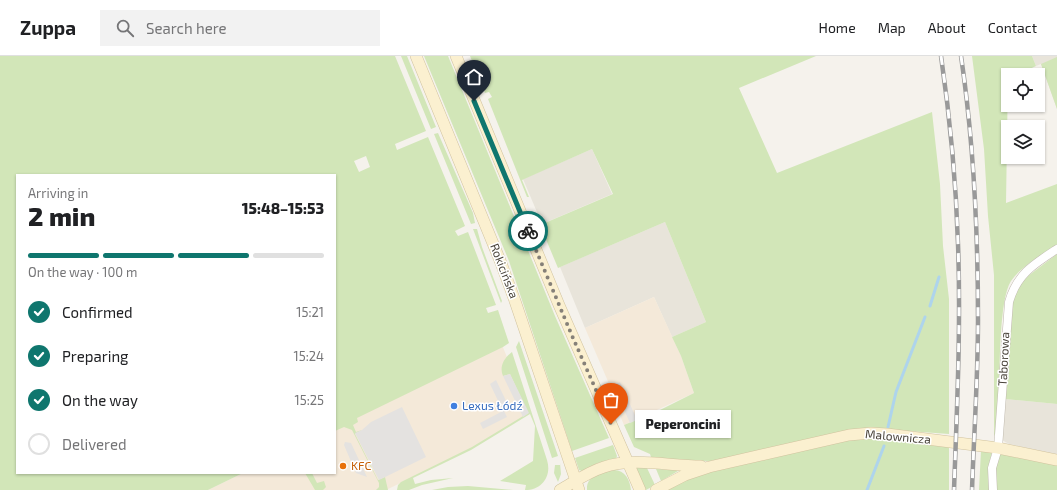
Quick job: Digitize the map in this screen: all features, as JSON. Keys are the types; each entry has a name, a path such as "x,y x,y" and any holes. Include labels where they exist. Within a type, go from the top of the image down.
{"main road":[{"name":"Rokicińska","path":"416,56 503,270 542,379 577,486"},
{"path":"456,56 565,318 640,490"},
{"name":"Malownicza","path":"656,490 694,471 717,464 863,433 887,434 998,448 1057,460"},
{"name":"Malownicza","path":"560,490 577,486 602,467 628,463 692,466 717,464"}],"street":[{"name":"Taborowa","path":"993,490 992,468 998,448 1007,312 1010,298 1014,287 1021,276 1057,249"}],"shaded area":[{"path":"1032,56 1057,56 1057,109 1045,75 1045,68 1042,68 1041,64 1036,66"},
{"path":"592,149 612,194 542,224 523,179"},
{"path":"665,222 706,322 672,337 654,297 585,328 560,267"},
{"path":"654,297 681,356 694,393 624,425 608,387 610,386 585,328"},
{"path":"502,345 530,413 471,449 388,490 208,490 241,474 336,474 336,428 352,418"},
{"path":"510,374 529,413 523,417 503,376"},
{"path":"496,380 510,409 504,411 507,417 483,429 480,423 503,411 490,384"},
{"path":"620,382 637,420 630,423 613,385"},
{"path":"1005,399 1057,404 1057,455 1009,444 1002,440"},
{"path":"402,407 426,457 379,480 355,433 362,430 371,422"},
{"path":"345,442 351,443 367,477 356,473 344,445"}],"green space":[{"path":"0,56 395,56 426,131 395,144 397,150 428,137 465,226 455,231 458,236 468,232 496,305 486,308 488,313 498,310 509,343 357,418 358,422 353,425 356,432 362,430 355,434 378,480 385,477 388,490 376,490 379,487 379,483 352,430 344,427 336,431 336,174 16,174 16,474 241,474 208,490 0,490","holes":["366,156 370,167 359,172 354,161"]},
{"path":"401,56 407,56 436,127 431,129"},
{"path":"424,56 448,56 555,316 609,438 572,451 509,261"},
{"path":"470,56 816,56 739,88 777,173 932,112 940,184 943,246 949,299 949,434 867,428 710,461 652,460 650,454 634,447 624,425 658,411 694,393 681,356 672,337 706,322 665,222 558,268 540,225 613,194 592,149 522,180 529,197 527,197 488,99 492,97 489,92 485,93"},
{"path":"972,56 1032,56 1036,66 1032,68 1001,68 1001,112 1007,112 1007,120 1001,120 1001,164 1007,164 1006,203 1057,184 1057,245 1021,270 1011,281 1007,290 1002,318 999,404 994,436 994,275 988,216 984,149"},
{"path":"1057,57 1057,109 1045,75 1045,68 1042,68 1041,64"},
{"path":"438,133 473,213 475,223 471,224 434,134"},
{"path":"473,229 477,229 502,301 501,303"},
{"path":"1057,254 1057,404 1005,399 1011,307 1019,285 1028,276"},
{"path":"519,341 558,456 552,458 516,347"},
{"path":"512,352 547,460 547,477 541,485 536,488 525,490 526,485 500,481 533,461 535,426 530,414 471,450 413,478 415,484 431,480 453,478 422,485 409,490 397,490 398,485 401,482 472,447 528,413 510,374 503,376 502,373 503,363"},
{"path":"873,437 949,446 949,490 667,490 699,474 847,440"},
{"path":"613,445 617,456 616,459 598,463 582,471 579,470 575,458"},
{"path":"981,450 992,452 989,464 990,490 979,490"},
{"path":"999,453 1057,464 1057,490 996,490 995,466"},
{"path":"560,463 561,474 558,482 554,473 555,465 560,465"},
{"path":"636,468 647,468 655,485 644,490"},
{"path":"656,469 676,470 678,471 661,481"},
{"path":"618,470 626,476 631,490 587,490 587,485 592,478"},
{"path":"306,474 312,474 317,483 324,481 326,487 323,490 315,490"},
{"path":"468,486 513,490 432,490 448,487"}],"waterway":[{"path":"930,306 939,277"},
{"path":"888,427 896,392 925,317"},
{"path":"867,490 884,446"}],"railway":[{"path":"941,56 956,197 959,275 959,336 954,490"},
{"path":"961,56 972,155 978,287 977,383 972,490"}],"way so far":[{"path":"528,231 611,424"}],"place":[{"name":"Lexus Łódź","path":"454,406"},
{"name":"Peperoncini","path":"611,424"},
{"name":"KFC","path":"343,466"}],"route":[{"path":"474,101 528,231"}]}
